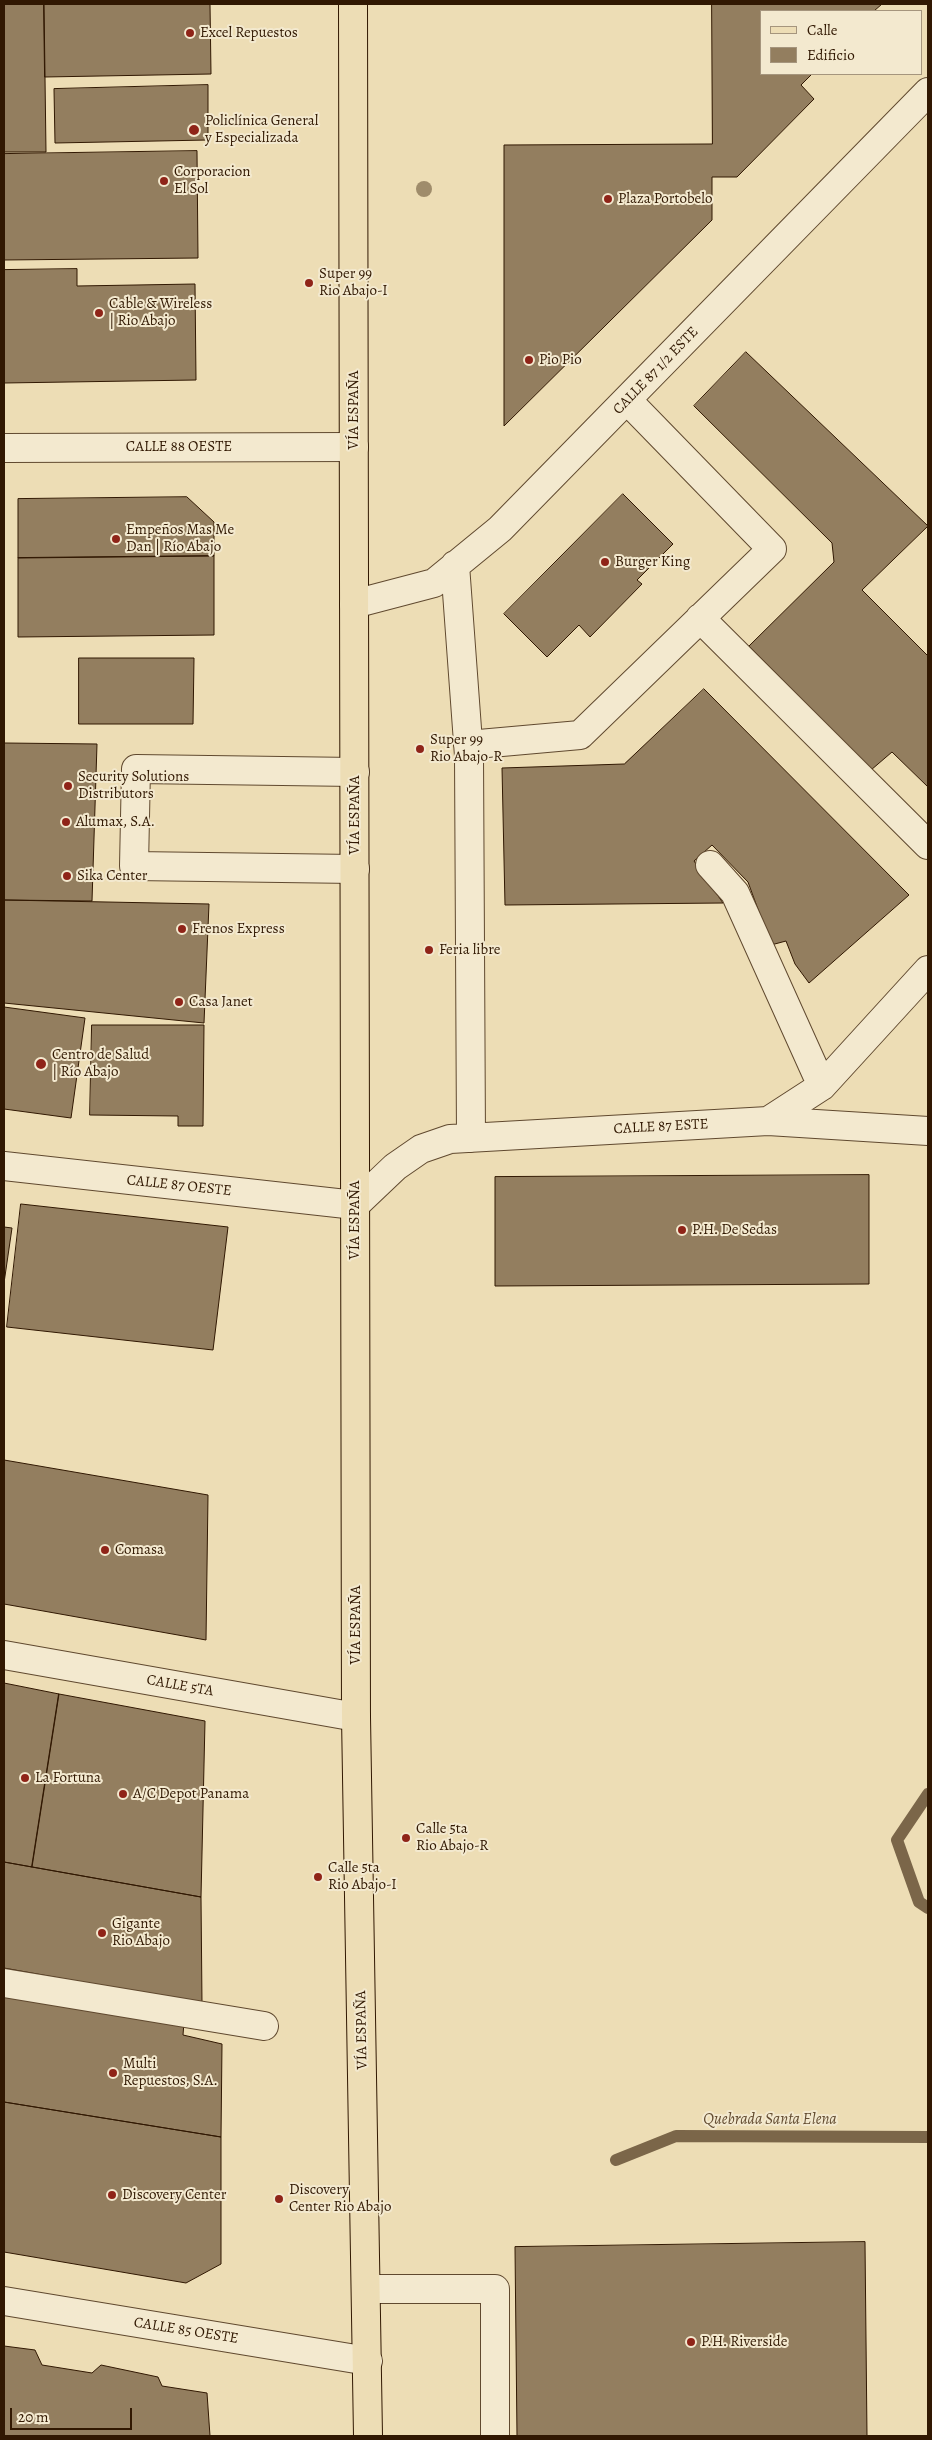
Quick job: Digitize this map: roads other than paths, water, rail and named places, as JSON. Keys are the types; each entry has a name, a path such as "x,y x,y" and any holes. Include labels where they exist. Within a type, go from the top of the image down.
{"main road":[{"name":"VÍA ESPAÑA","path":"353,4 356,1717 368,2436"}],"street":[{"name":"CALLE 87 1/2 ESTE","path":"354,604 434,583 500,529 928,92"},
{"path":"468,745 580,735 772,549 627,400"},
{"name":"CALLE 88 OESTE","path":"4,448 354,447"},
{"path":"455,565 468,745 471,1138"},
{"path":"700,618 928,845"},
{"path":"355,772 136,769 134,866 355,868"},
{"path":"710,865 735,893 822,1086"},
{"name":"CALLE 87 ESTE","path":"355,1205 394,1167 421,1149 450,1139 768,1121 822,1086 928,970"},
{"path":"768,1121 928,1131"},
{"name":"CALLE 87 OESTE","path":"4,1166 355,1205"},
{"name":"CALLE 5TA","path":"4,1656 356,1717"},
{"path":"4,1983 264,2026"},
{"path":"366,2289 495,2289 495,2436"},
{"name":"CALLE 85 OESTE","path":"4,2301 368,2361"}],"waterway":[{"name":"Quebrada Santa Elena","path":"928,1794 897,1840 919,1902 928,1908"},
{"name":"Quebrada Santa Elena","path":"616,2160 676,2136 928,2137"}],"place":[{"name":"Excel Repuestos","path":"190,33"},
{"name":"Policlínica General y Especializada","path":"194,130"},
{"name":"Corporacion El Sol","path":"164,181"},
{"name":"Plaza Portobelo","path":"608,199"},
{"name":"Super 99 Rio Abajo-I","path":"309,283"},
{"name":"Cable & Wireless | Rio Abajo","path":"99,313"},
{"name":"Pio Pio","path":"529,360"},
{"name":"Empeños Mas Me Dan | Río Abajo","path":"116,539"},
{"name":"Burger King","path":"605,562"},
{"name":"Super 99 Rio Abajo-R","path":"420,749"},
{"name":"Security Solutions Distributors","path":"68,786"},
{"name":"Alumax, S.A.","path":"66,822"},
{"name":"Sika Center","path":"67,876"},
{"name":"Frenos Express","path":"182,929"},
{"name":"Feria libre","path":"429,950"},
{"name":"Casa Janet","path":"179,1002"},
{"name":"Centro de Salud | Río Abajo","path":"41,1064"},
{"name":"P.H. De Sedas","path":"682,1230"},
{"name":"Comasa","path":"105,1550"},
{"name":"La Fortuna","path":"25,1778"},
{"name":"A/C Depot Panama","path":"123,1794"},
{"name":"Calle 5ta Rio Abajo-R","path":"406,1838"},
{"name":"Calle 5ta Rio Abajo-I","path":"318,1877"},
{"name":"Gigante Rio Abajo","path":"102,1933"},
{"name":"Multi Repuestos, S.A.","path":"113,2073"},
{"name":"Discovery Center","path":"112,2195"},
{"name":"Discovery Center Rio Abajo","path":"279,2199"},
{"name":"P.H. Riverside","path":"691,2342"}]}
